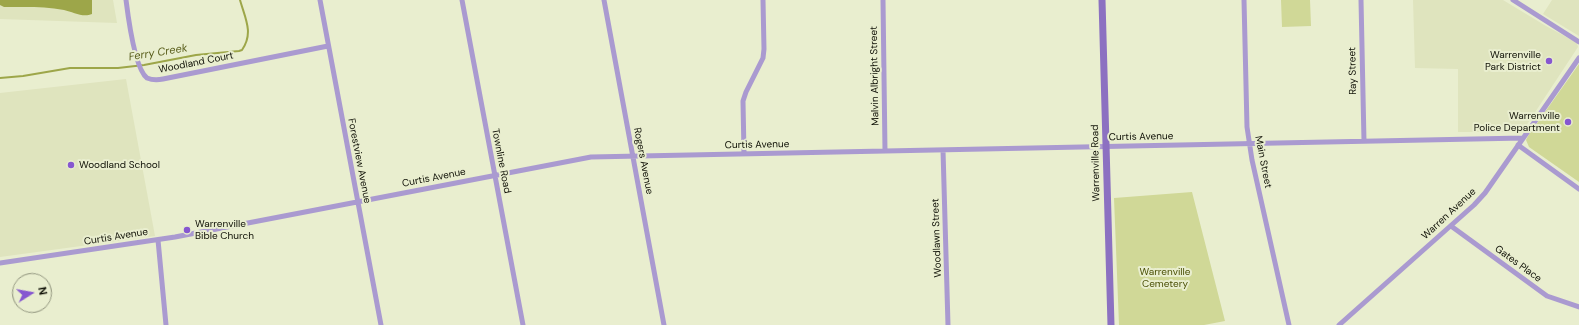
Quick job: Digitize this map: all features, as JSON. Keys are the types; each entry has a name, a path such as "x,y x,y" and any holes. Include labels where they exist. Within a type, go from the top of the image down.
{"main road":[{"name":"Warrenville Road","path":"1102,0 1111,325"}],"street":[{"name":"Woodland Court","path":"126,0 130,28 138,63 141,70 150,79 163,79 328,46"},
{"name":"Forestview Avenue","path":"320,0 381,325"},
{"name":"Townline Road","path":"462,0 523,325"},
{"name":"Rogers Avenue","path":"604,0 664,325"},
{"path":"744,154 743,101 763,58 764,0"},
{"name":"Malvin Albright Street","path":"883,0 885,151"},
{"name":"Main Street","path":"1244,0 1246,127 1289,325"},
{"name":"Ray Street","path":"1361,0 1364,141"},
{"path":"1513,0 1579,42"},
{"name":"Warren Avenue","path":"1339,325 1451,226 1485,193 1579,58"},
{"name":"Curtis Avenue","path":"0,263 158,240 591,158 1523,138"},
{"path":"1518,145 1579,189"},
{"name":"Woodlawn Street","path":"943,150 948,325"},
{"name":"Gates Place","path":"1451,226 1547,296 1579,307"},
{"path":"158,240 166,325"}],"shaded area":[{"path":"0,0 113,0 117,23 0,19"},
{"path":"0,0 92,0 92,14 82,15 49,8 4,7 0,5"},
{"path":"1413,0 1503,0 1577,43 1578,47 1526,126 1522,129 1514,132 1458,132 1458,69 1415,68"},
{"path":"1552,0 1579,0 1579,36 1543,14"},
{"name":"Woodland School","path":"126,79 155,236 0,257 0,93"}],"green space":[{"path":"1281,0 1310,0 1311,26 1282,27"},
{"path":"1579,64 1579,182 1529,147 1526,140"},
{"name":"Warrenville Cemetery","path":"1192,192 1225,321 1204,325 1119,325 1114,198"}],"waterway":[{"name":"Ferry Creek","path":"0,78 23,76 70,68 118,68 144,65 196,55 239,51 242,50 246,44 248,31 240,0"}],"place":[{"name":"Warrenville Park District","path":"1549,61"},
{"name":"Warrenville Police Department","path":"1568,122"},
{"name":"Woodland School","path":"71,165"},
{"name":"Warrenville Bible Church","path":"187,230"}]}
